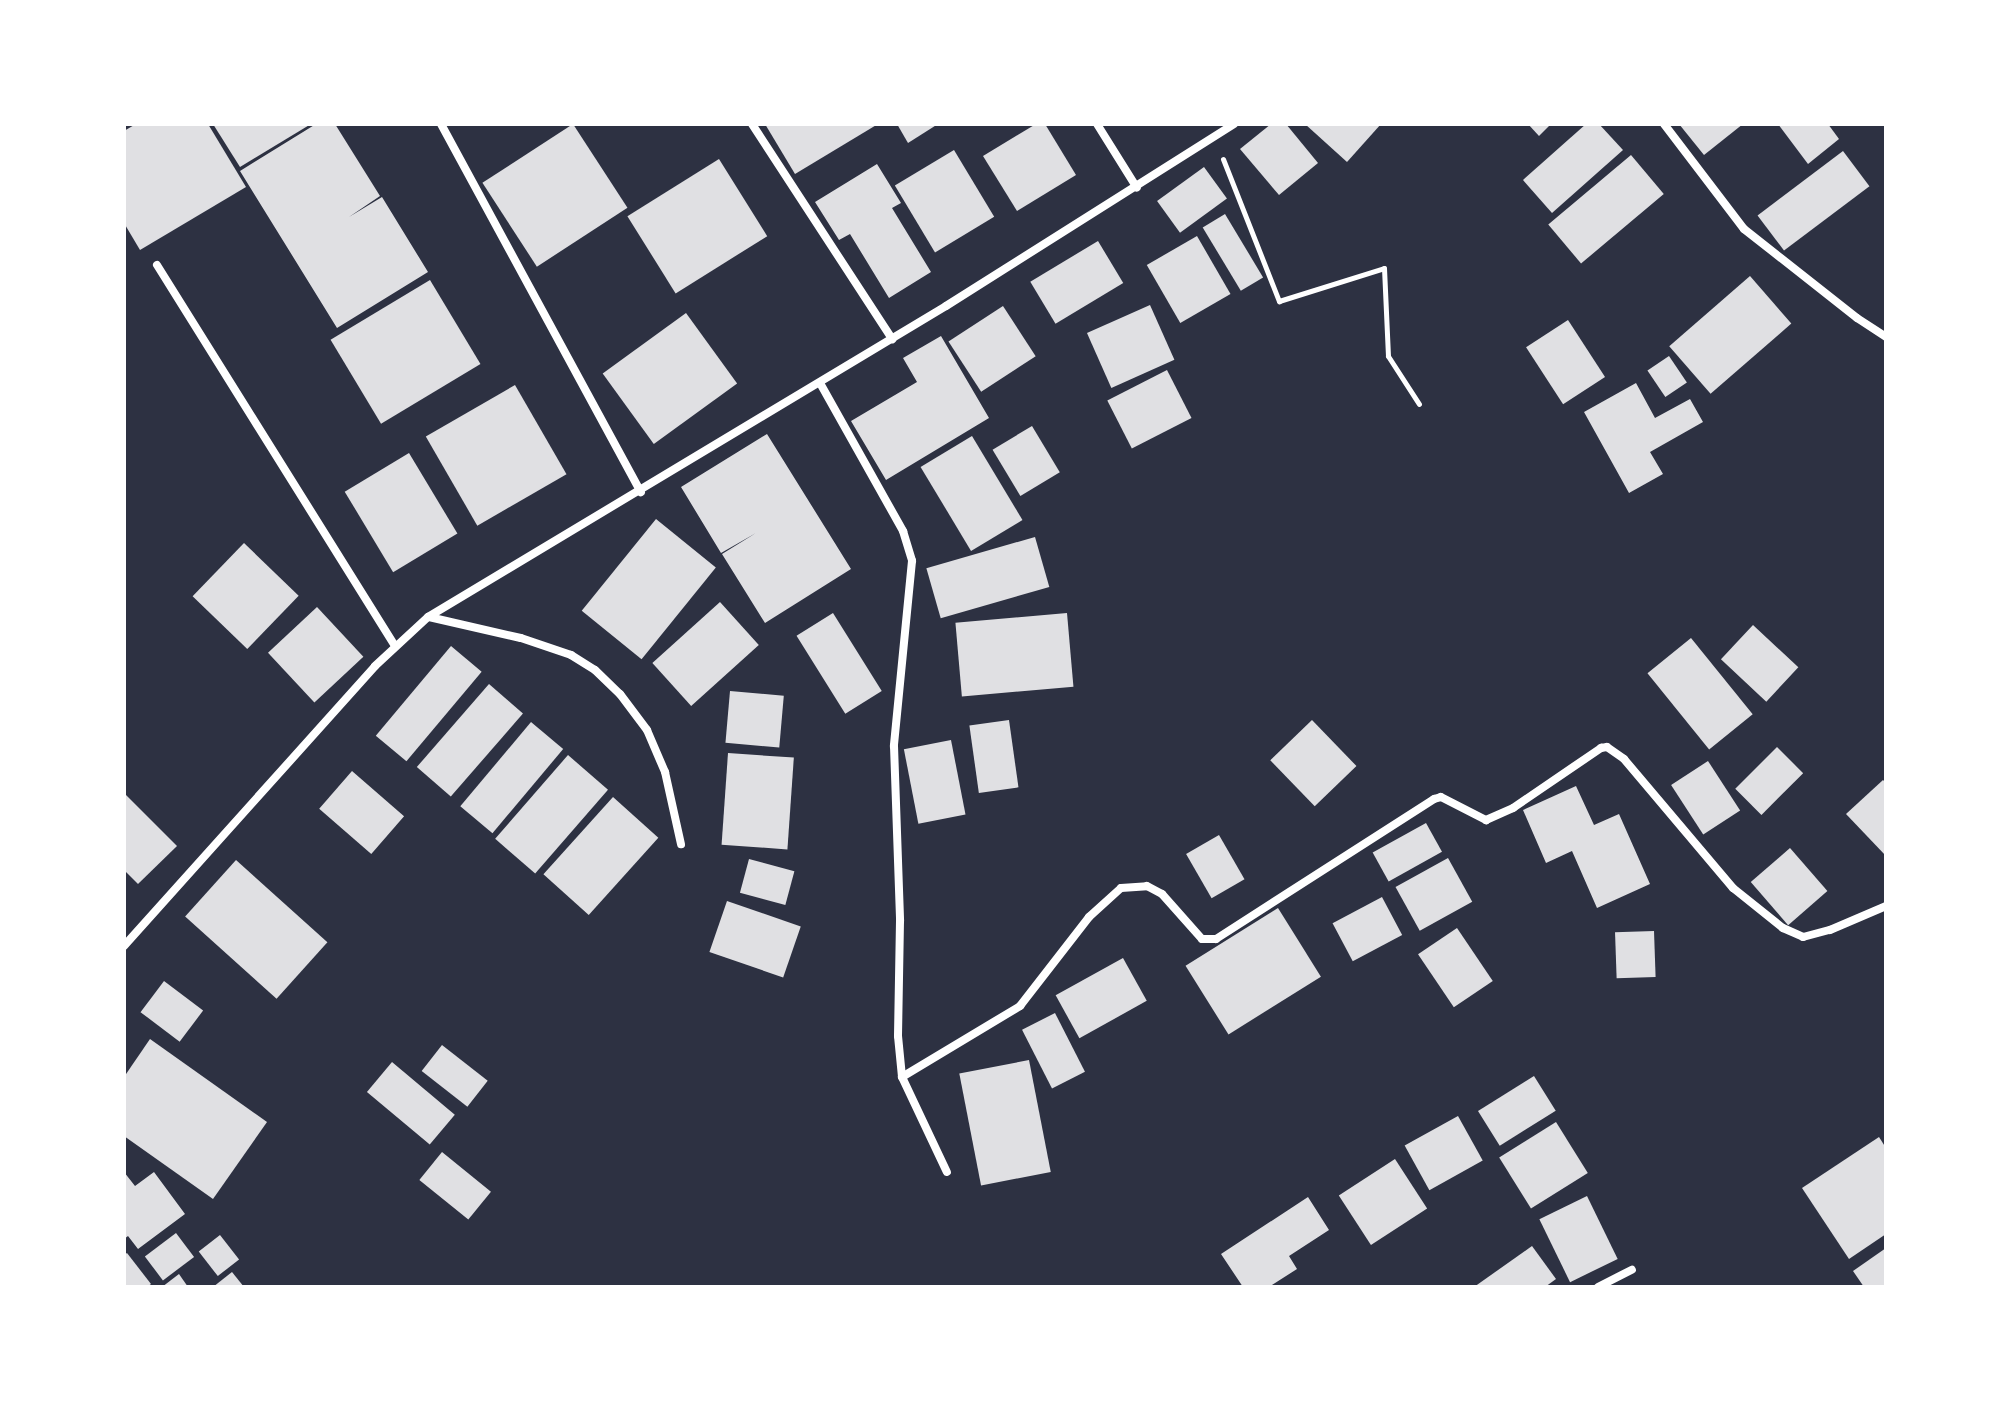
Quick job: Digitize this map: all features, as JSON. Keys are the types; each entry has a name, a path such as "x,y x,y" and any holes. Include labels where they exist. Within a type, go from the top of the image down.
{"street":[{"path":"441,124 641,492"},
{"path":"752,124 892,339"},
{"path":"1097,124 1137,188"},
{"path":"124,946 395,646 428,617 892,339 1215,140 1234,124"},
{"path":"1664,124 1744,229 1857,318 1886,337"},
{"path":"157,265 395,646"},
{"path":"820,383 903,531 912,561 894,746 900,921 898,1036 902,1077 947,1172"},
{"path":"428,617 521,638 571,655 595,670 620,694 647,730 665,772 681,844"},
{"path":"902,1077 1020,1006 1089,917 1121,888 1147,886 1162,894 1202,939 1216,939 1434,799 1441,797 1486,820 1513,808 1601,748 1607,747 1624,759 1733,888 1783,928 1803,937 1830,930 1886,906"},
{"path":"1598,1287 1632,1270"}],"path":[{"path":"1215,140 1279,301 1384,268 1388,356 1419,404"}],"building":[{"path":"136,124 208,124 246,187 140,250 124,223 124,131"},
{"path":"213,124 311,124 240,167"},
{"path":"316,124 335,124 380,196 349,217 382,197 428,272 337,328 240,171"},
{"path":"573,124 627,208 537,267 482,183"},
{"path":"765,124 878,124 795,174"},
{"path":"897,124 938,124 908,143"},
{"path":"1036,124 1045,124 1076,175 1017,211 983,156"},
{"path":"1271,124 1286,124 1318,163 1279,195 1240,149"},
{"path":"1305,124 1381,124 1347,162"},
{"path":"1528,124 1551,124 1539,136"},
{"path":"1586,124 1599,124 1623,150 1552,213 1523,180"},
{"path":"1679,124 1743,124 1704,155"},
{"path":"1778,124 1828,124 1839,139 1808,164"},
{"path":"954,150 994,217 935,252 895,186"},
{"path":"1843,151 1869,186 1784,251 1758,215"},
{"path":"1631,155 1664,194 1581,263 1548,224"},
{"path":"719,159 767,236 676,293 627,216"},
{"path":"877,164 901,203 892,208 931,272 889,298 850,234 839,240 815,202"},
{"path":"1204,167 1227,199 1180,233 1157,201"},
{"path":"1225,214 1263,277 1241,291 1203,227"},
{"path":"1197,236 1230,294 1180,323 1147,265"},
{"path":"1098,241 1123,283 1056,324 1030,282"},
{"path":"1750,276 1791,324 1711,394 1669,346"},
{"path":"430,280 480,364 381,424 331,340"},
{"path":"1150,305 1174,360 1111,388 1087,333"},
{"path":"1003,306 1036,356 981,392 948,341"},
{"path":"686,313 737,383 654,444 603,374"},
{"path":"1568,320 1605,377 1563,404 1526,347"},
{"path":"941,336 989,418 886,480 851,421 917,382 903,358"},
{"path":"1669,356 1687,383 1665,397 1647,371"},
{"path":"1167,370 1192,418 1132,449 1107,400"},
{"path":"1636,383 1655,418 1690,399 1703,422 1650,452 1663,474 1629,493 1584,412"},
{"path":"515,385 566,474 477,526 426,436"},
{"path":"1032,426 1060,472 1020,496 993,450"},
{"path":"767,434 851,569 765,623 722,554 756,533 721,553 681,487"},
{"path":"972,436 1022,520 971,551 921,467"},
{"path":"409,453 457,534 393,572 345,492"},
{"path":"656,519 716,567 642,659 582,611"},
{"path":"1035,537 1049,587 941,618 926,568"},
{"path":"244,543 299,596 247,649 193,596"},
{"path":"720,602 759,645 691,706 652,663"},
{"path":"317,607 363,657 314,702 268,653"},
{"path":"833,613 882,691 845,714 797,636"},
{"path":"1067,613 1073,687 962,696 955,623"},
{"path":"1753,625 1798,667 1766,702 1721,659"},
{"path":"1691,638 1753,714 1709,749 1647,673"},
{"path":"451,646 482,672 406,761 376,736"},
{"path":"489,684 523,714 451,797 417,767"},
{"path":"730,691 784,696 779,748 725,743"},
{"path":"1009,720 1018,787 979,793 969,726"},
{"path":"1312,720 1356,766 1315,806 1270,760"},
{"path":"531,722 563,749 492,833 460,806"},
{"path":"951,740 966,815 918,824 904,749"},
{"path":"1777,747 1803,773 1761,815 1735,789"},
{"path":"728,753 794,758 787,849 722,845"},
{"path":"568,755 608,790 535,874 495,839"},
{"path":"1708,761 1740,810 1703,834 1671,785"},
{"path":"352,771 404,816 371,854 319,809"},
{"path":"1883,780 1886,783 1886,856 1846,814"},
{"path":"1576,786 1594,825 1619,814 1650,884 1597,908 1572,851 1546,863 1523,810"},
{"path":"124,793 177,846 138,884 124,870"},
{"path":"613,797 658,838 589,915 543,874"},
{"path":"1426,823 1442,852 1389,881 1373,853"},
{"path":"1219,835 1244,879 1212,898 1186,854"},
{"path":"1790,848 1827,891 1788,925 1751,882"},
{"path":"1448,858 1472,902 1420,931 1396,887"},
{"path":"749,859 794,871 785,905 740,893"},
{"path":"236,860 327,942 277,999 185,916"},
{"path":"1382,897 1402,935 1353,961 1333,923"},
{"path":"727,901 801,926 783,977 709,952"},
{"path":"1278,908 1321,977 1228,1034 1186,966"},
{"path":"1457,928 1493,981 1454,1007 1418,954"},
{"path":"1654,931 1656,977 1617,978 1615,932"},
{"path":"1123,958 1147,1001 1079,1038 1056,995"},
{"path":"164,981 203,1010 180,1042 141,1012"},
{"path":"1055,1013 1085,1072 1052,1089 1022,1030"},
{"path":"150,1039 267,1122 213,1199 124,1136 124,1077"},
{"path":"442,1045 488,1081 467,1107 422,1071"},
{"path":"1029,1060 1051,1172 981,1185 959,1074"},
{"path":"392,1062 455,1115 430,1145 367,1092"},
{"path":"1534,1076 1556,1111 1500,1146 1478,1111"},
{"path":"1458,1116 1483,1161 1429,1190 1405,1146"},
{"path":"1556,1122 1588,1173 1531,1208 1499,1158"},
{"path":"1879,1137 1886,1148 1886,1234 1849,1259 1802,1188"},
{"path":"442,1152 491,1192 468,1220 419,1180"},
{"path":"1395,1159 1427,1208 1371,1245 1339,1195"},
{"path":"124,1172 135,1186 154,1172 185,1214 138,1249 128,1236 124,1239"},
{"path":"1587,1196 1618,1259 1570,1282 1539,1219"},
{"path":"1308,1197 1329,1230 1289,1256 1297,1269 1269,1287 1243,1287 1221,1254"},
{"path":"176,1233 194,1257 163,1280 145,1256"},
{"path":"220,1235 239,1259 218,1276 199,1252"},
{"path":"1532,1246 1556,1279 1545,1287 1474,1287"},
{"path":"1886,1248 1886,1287 1864,1287 1853,1271"},
{"path":"127,1253 151,1284 147,1287 124,1287 124,1255"},
{"path":"232,1272 244,1287 213,1287"},
{"path":"179,1274 188,1287 162,1287"}]}
